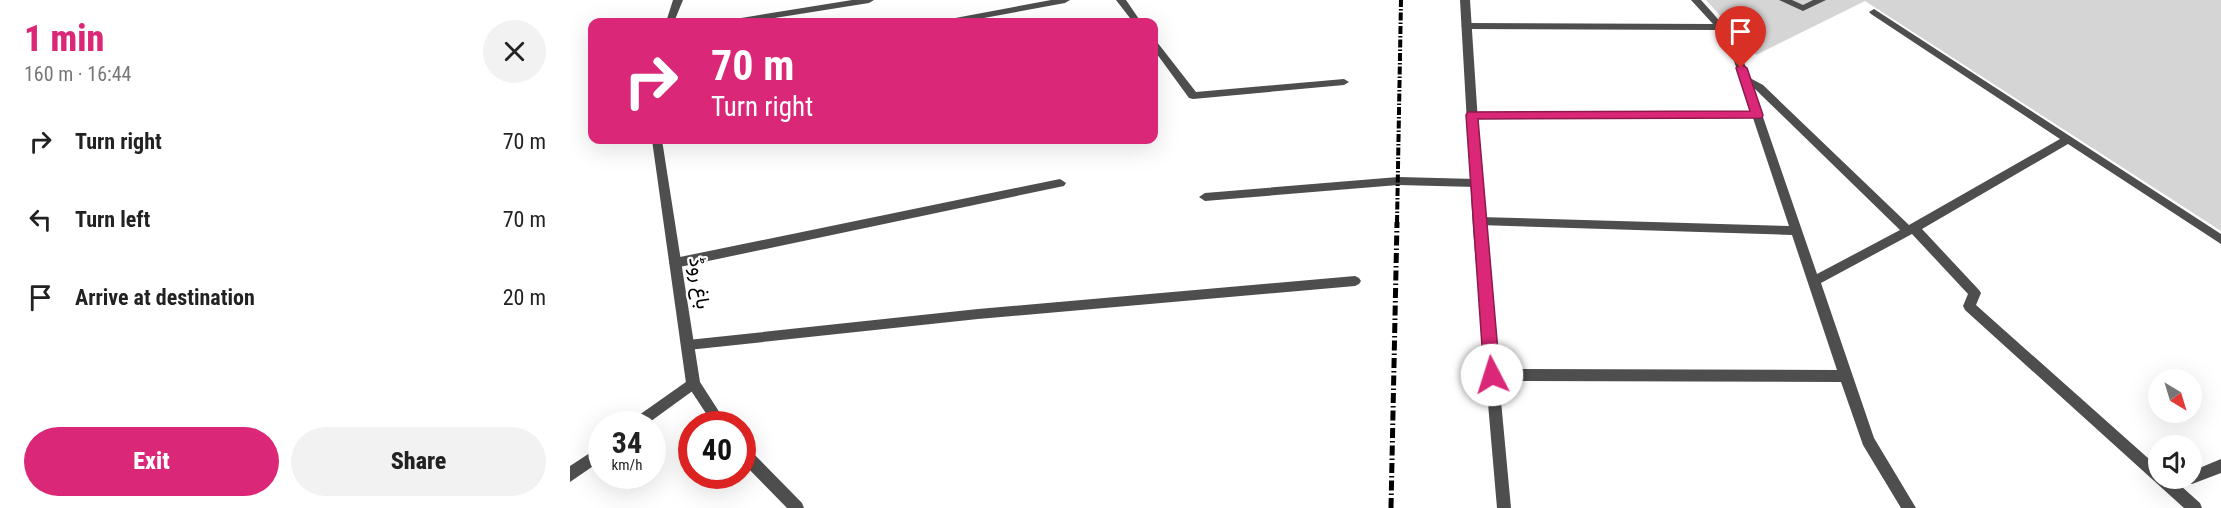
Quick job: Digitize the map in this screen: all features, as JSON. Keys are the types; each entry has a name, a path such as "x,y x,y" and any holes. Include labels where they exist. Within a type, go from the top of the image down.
{"street":[{"path":"671,18 678,0"},
{"path":"759,18 869,0"},
{"path":"971,18 1065,0"},
{"path":"1120,0 1134,18"},
{"path":"1465,0 1476,183 1504,508"},
{"path":"1696,0 1721,27 1737,55 1868,441 1909,508"},
{"path":"1784,0 1799,8 1821,0"},
{"path":"1874,12 2221,240"},
{"path":"1466,26 1721,27"},
{"path":"1158,49 1192,96 1344,82"},
{"path":"1745,80 1759,87 1975,293 1970,306 2148,466"},
{"path":"1472,115 1757,115"},
{"path":"1814,281 1911,230 2069,139"},
{"name":"باغ روڈ","path":"658,144 693,383 711,411"},
{"path":"1205,197 1398,182 1476,183"},
{"path":"675,263 1060,183"},
{"path":"1479,220 1798,231"},
{"path":"688,345 978,314 1355,281"},
{"path":"1492,375 1846,376"},
{"path":"655,411 693,383"},
{"path":"570,475 588,462"},
{"path":"756,466 797,508"},
{"path":"2202,473 2221,466"},
{"path":"2173,489 2195,508"}],"shaded area":[{"path":"1706,0 2221,0 2221,231 1865,1 1756,55"}],"railway":[{"path":"1397,223 1401,0"},
{"path":"1391,508 1397,222"}],"route":[{"path":"1492,375 1472,115 1757,115 1741,68"}]}
